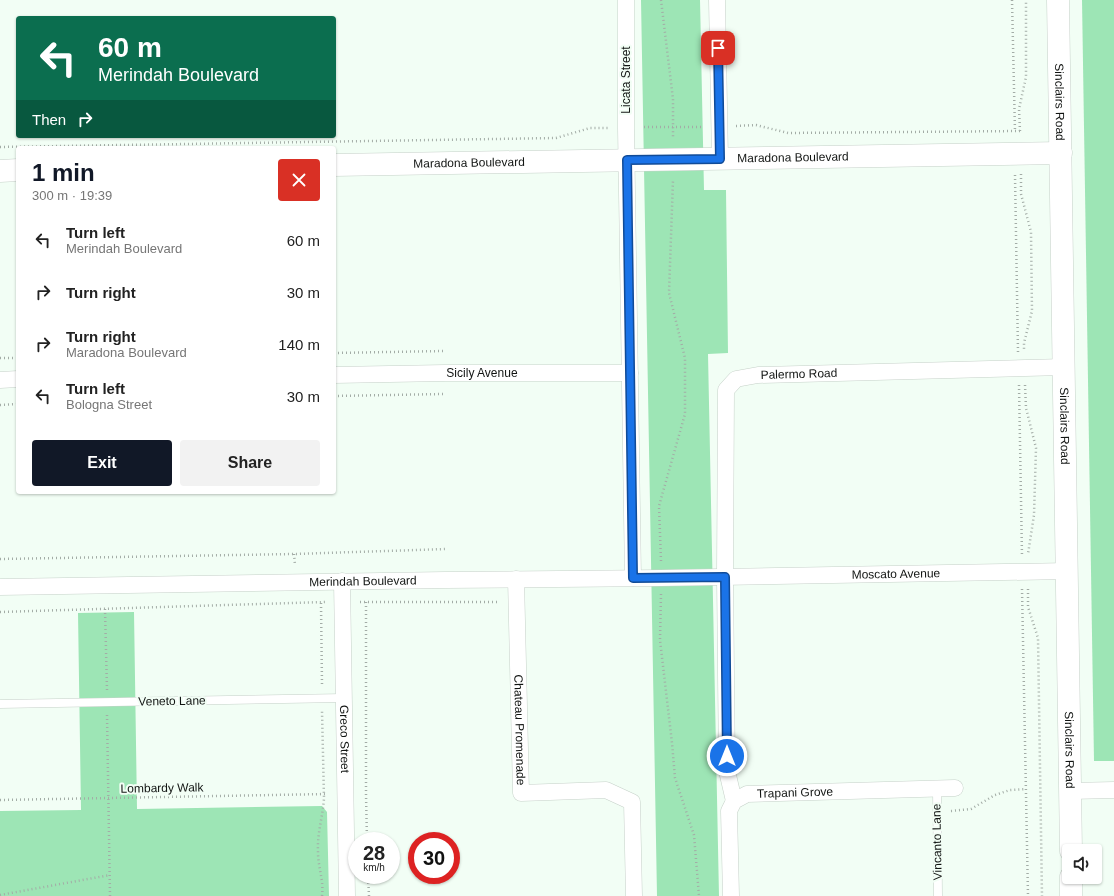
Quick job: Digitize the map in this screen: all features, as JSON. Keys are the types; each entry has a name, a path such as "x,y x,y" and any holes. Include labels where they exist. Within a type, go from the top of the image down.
{"street":[{"name":"Licata Street","path":"626,0 626,128 633,578"},
{"path":"717,0 720,159"},
{"name":"Sinclairs Road","path":"1058,0 1068,571 1071,844"},
{"name":"Maradona Boulevard","path":"336,165 1061,153"},
{"path":"0,170 16,170"},
{"name":"Palermo Road","path":"734,801 727,771 725,577 726,390 736,379 758,375 1064,367"},
{"name":"Sicily Avenue","path":"336,374 630,373"},
{"path":"0,380 16,379"},
{"name":"Moscato Avenue","path":"725,577 1068,571"},
{"name":"Merindah Boulevard","path":"0,586 725,577"},
{"name":"Chateau Promenade","path":"516,579 520,793 606,790 632,802 634,896"},
{"name":"Greco Street","path":"342,581 347,896"},
{"name":"Trapani Grove","path":"734,801 747,794 955,788"},
{"path":"1070,791 1114,790"},
{"path":"731,896 729,811 734,801"},
{"path":"1071,884 1071,896"}],"lane":[{"name":"Veneto Lane","path":"0,704 344,698"},
{"name":"Vincanto Lane","path":"937,788 938,896"}],"path":[{"path":"661,0 673,99 674,189 670,293 685,358 685,414 659,506 661,578 660,640 675,778 694,835 699,896"},
{"path":"1012,0 1015,131 1021,194 1031,232 1032,311 1024,343 1022,368 1026,408 1036,448 1034,515 1027,550 1025,572 1028,607 1038,638 1042,896"},
{"path":"1026,0 1026,77 1020,109 1018,154 1025,572 1028,896"},
{"path":"62,146 556,138 590,128 756,126 788,133 1020,130"},
{"path":"0,147 16,147"},
{"path":"336,353 443,351"},
{"path":"0,358 16,358"},
{"path":"336,396 442,394"},
{"path":"0,405 16,404"},
{"path":"0,559 286,554 446,549"},
{"path":"0,612 321,603 342,601 516,602"},
{"path":"366,602 367,832"},
{"path":"105,609 110,896"},
{"path":"937,811 971,809 995,795 1010,790 1026,789"},
{"name":"Lombardy Walk","path":"0,800 324,794 323,811 318,832 318,853 322,896"},
{"path":"0,895 110,875"},
{"path":"368,884 369,896"}],"green space":[{"path":"641,0 700,0 704,190 726,190 728,353 708,354 719,896 657,896"},
{"path":"1082,0 1114,0 1114,761 1094,761"},
{"path":"134,612 137,809 322,806 327,812 329,896 0,896 0,811 81,810 78,613"}],"route":[{"path":"718,48 720,159 627,160 633,578 725,577 727,756"}]}
